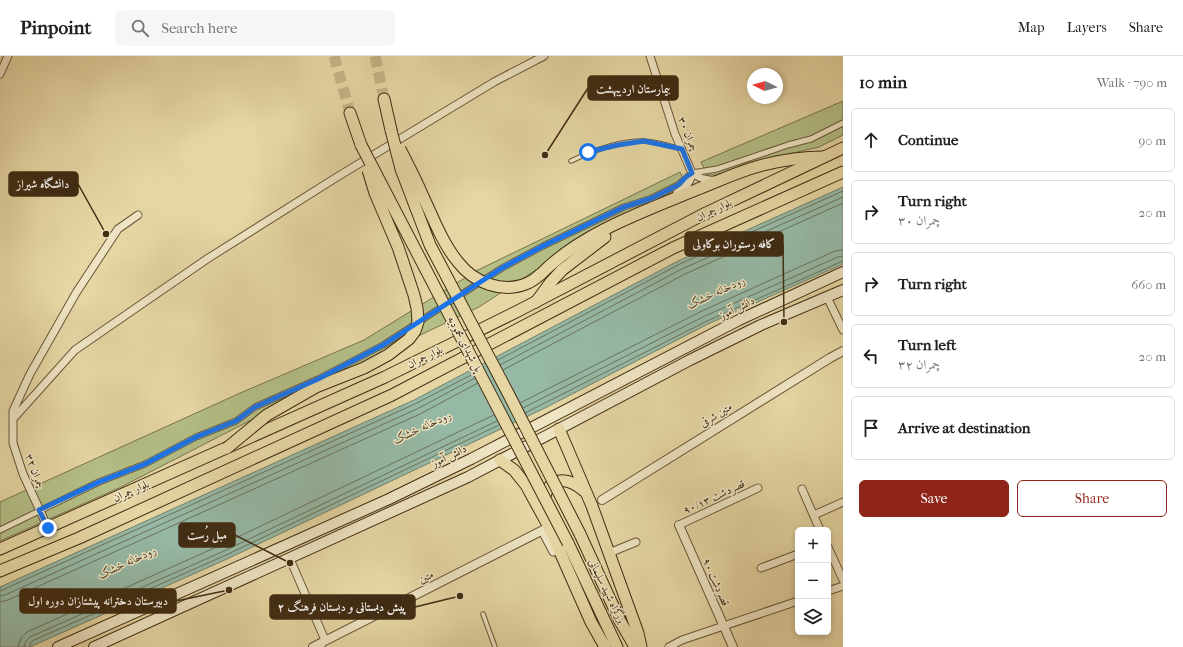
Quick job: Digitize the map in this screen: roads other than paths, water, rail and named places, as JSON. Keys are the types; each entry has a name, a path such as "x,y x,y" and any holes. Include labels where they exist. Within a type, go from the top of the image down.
{"main road":[{"path":"384,99 391,130 434,221 458,262 468,273 482,282 499,287 516,287 530,283 548,267 574,248 604,230 744,171 762,165 803,157 824,157"},
{"path":"227,448 267,414 316,387 364,368 388,355 409,339 418,322 414,295 398,247 375,193 350,113"},
{"name":"پل شهدای محمودیه","path":"391,130 400,169 430,244 580,534"},
{"name":"پل شهدای محمودیه","path":"360,145 568,543"},
{"name":"بلوار چمران","path":"0,549 384,377 536,302 700,217 843,148"},
{"name":"بلوار چمران","path":"0,571 79,538 392,396 673,248 843,172"},
{"path":"536,302 562,270 622,222"},
{"name":"دانش آموز","path":"58,647 389,499 471,459 739,320 843,272"},
{"path":"94,647 468,477 761,325 843,290"},
{"path":"559,429 609,553 638,633 641,647"},
{"path":"500,460 514,470 526,485 591,622 605,647"},
{"path":"545,525 542,503 551,485 562,480 570,481 577,484 586,493"},
{"name":"بزرگراه شهید سلیمانی","path":"580,534 620,621 635,647"},
{"name":"بزرگراه شهید سلیمانی","path":"568,543 617,647"}],"street":[{"path":"0,74 8,56"},
{"path":"13,419 75,350 201,263 337,177 487,86 544,56"},
{"name":"۳۰ چمران","path":"650,56 675,134 692,173"},
{"path":"0,530 99,482 145,464 196,437 236,421 255,407 318,379 383,345 502,268 543,246 624,207 652,198 678,185 692,173 717,169 788,145 811,139 843,124"},
{"path":"692,173 708,181 744,171"},
{"path":"639,214 683,190 690,182 692,173"},
{"name":"۳۲ چمران","path":"48,528 22,474 13,443 13,411 30,374 76,293 118,229 138,215"},
{"path":"827,297 843,330"},
{"name":"متین شرقی","path":"602,500 843,351"},
{"name":"۹۰/۱۳ قصردشت","path":"680,525 758,488"},
{"path":"802,489 819,527"},
{"path":"814,515 843,502"},
{"path":"545,525 553,552"},
{"name":"متین","path":"313,647 545,525"},
{"name":"۹۰ قصردشت","path":"680,525 733,647"},
{"path":"609,553 636,542"},
{"path":"831,554 843,580"},
{"path":"761,568 795,555"},
{"path":"290,559 325,640 319,647"},
{"path":"831,590 843,586"},
{"path":"669,647 682,640 795,602"}],"lane":[{"path":"571,161 588,152 644,141 682,149"},
{"path":"483,614 495,647"}],"water":[{"name":"رودخانه خشک","path":"843,187 843,264 708,324 545,408 227,559 30,647 0,647 0,587 414,400 678,261"}],"tunnel":[{"path":"334,56 350,113"},
{"path":"375,56 384,99"}],"place":[{"name":"بیمارستان اردیبهشت","path":"545,155"},
{"name":"دانشگاه شیراز","path":"106,234"},
{"name":"کافه رستوران بوکاولی","path":"784,322"},
{"name":"مبل رُست","path":"290,563"},
{"name":"دبیرستان دخترانه پیشتازان دوره اول","path":"229,590"},
{"name":"پیش دبستانی و دبستان فرهنگ ۲","path":"460,596"}]}
